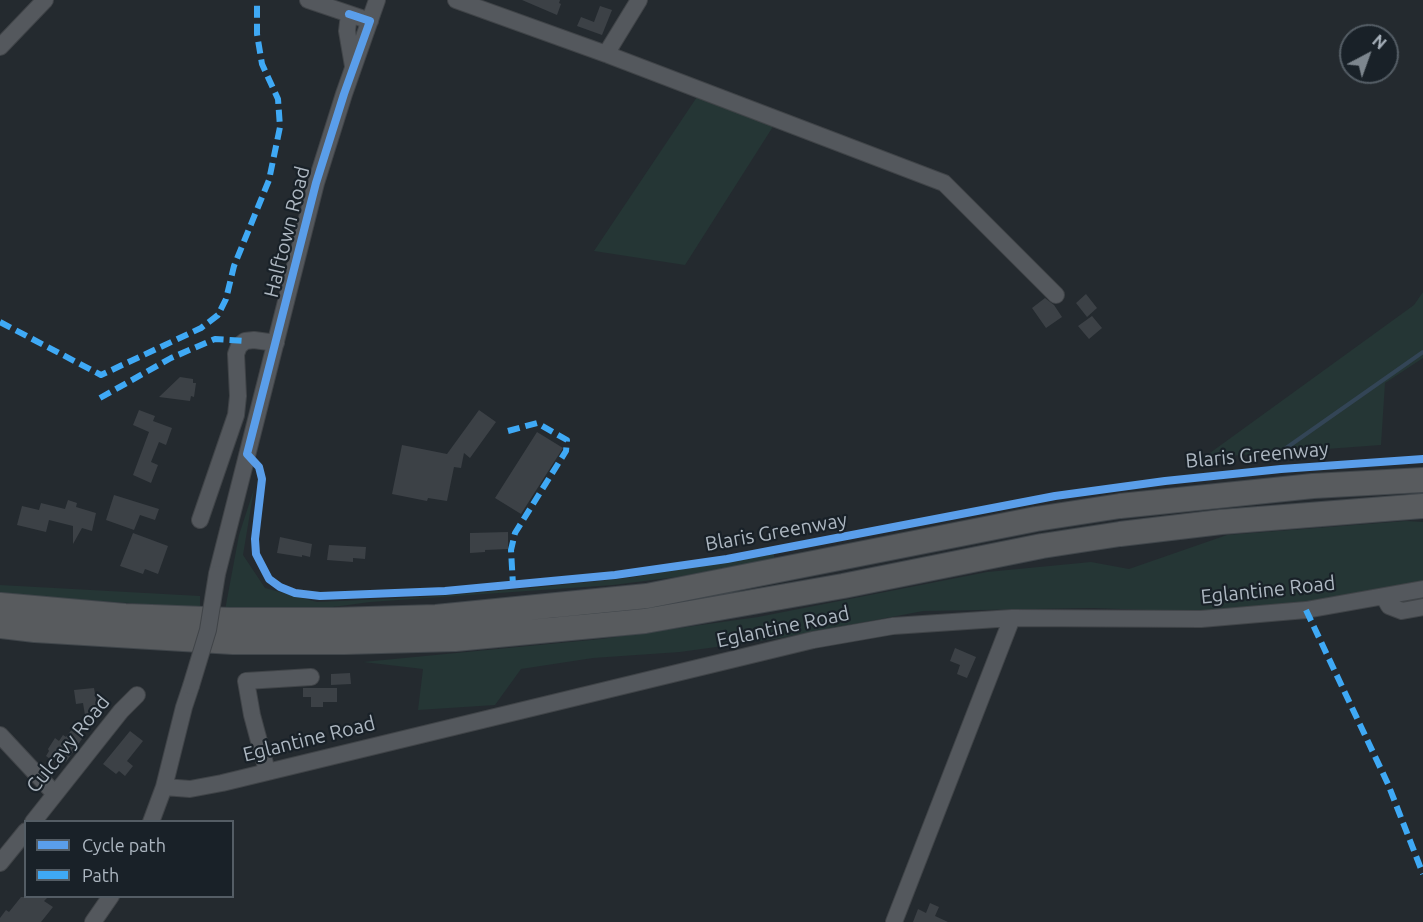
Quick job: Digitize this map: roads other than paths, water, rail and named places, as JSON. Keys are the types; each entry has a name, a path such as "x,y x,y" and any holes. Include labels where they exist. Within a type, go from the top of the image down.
{"highway":[{"path":"0,605 125,616 230,620 436,617 647,596 1036,519 1120,506 1313,486 1423,480"},
{"path":"0,626 233,642 455,639 645,621 843,586 1042,546 1120,534 1221,522 1423,506"}],"street":[{"path":"0,47 45,0"},
{"path":"308,0 370,21"},
{"name":"Halftown Road","path":"164,787 184,707 208,630 217,574 316,183 377,0"},
{"path":"456,0 606,54 944,183 1056,295"},
{"path":"606,54 639,0"},
{"path":"349,14 347,31 353,67"},
{"path":"200,520 236,415 238,396 235,361 239,346 245,341 254,340 276,343"},
{"name":"Eglantine Road","path":"164,787 190,789 813,640 892,626 1012,618 1201,619 1306,610 1423,589"},
{"path":"1383,597 1389,606 1402,611 1423,607"},
{"path":"894,922 1012,618"},
{"path":"267,771 252,715 246,681 311,677"},
{"name":"Culcavy Road","path":"35,820 121,711 137,695"},
{"path":"0,735 55,794"},
{"path":"153,820 164,787"},
{"path":"0,863 24,833"},
{"path":"93,922 110,898"}],"waterway":[{"path":"1269,460 1423,352"}]}
